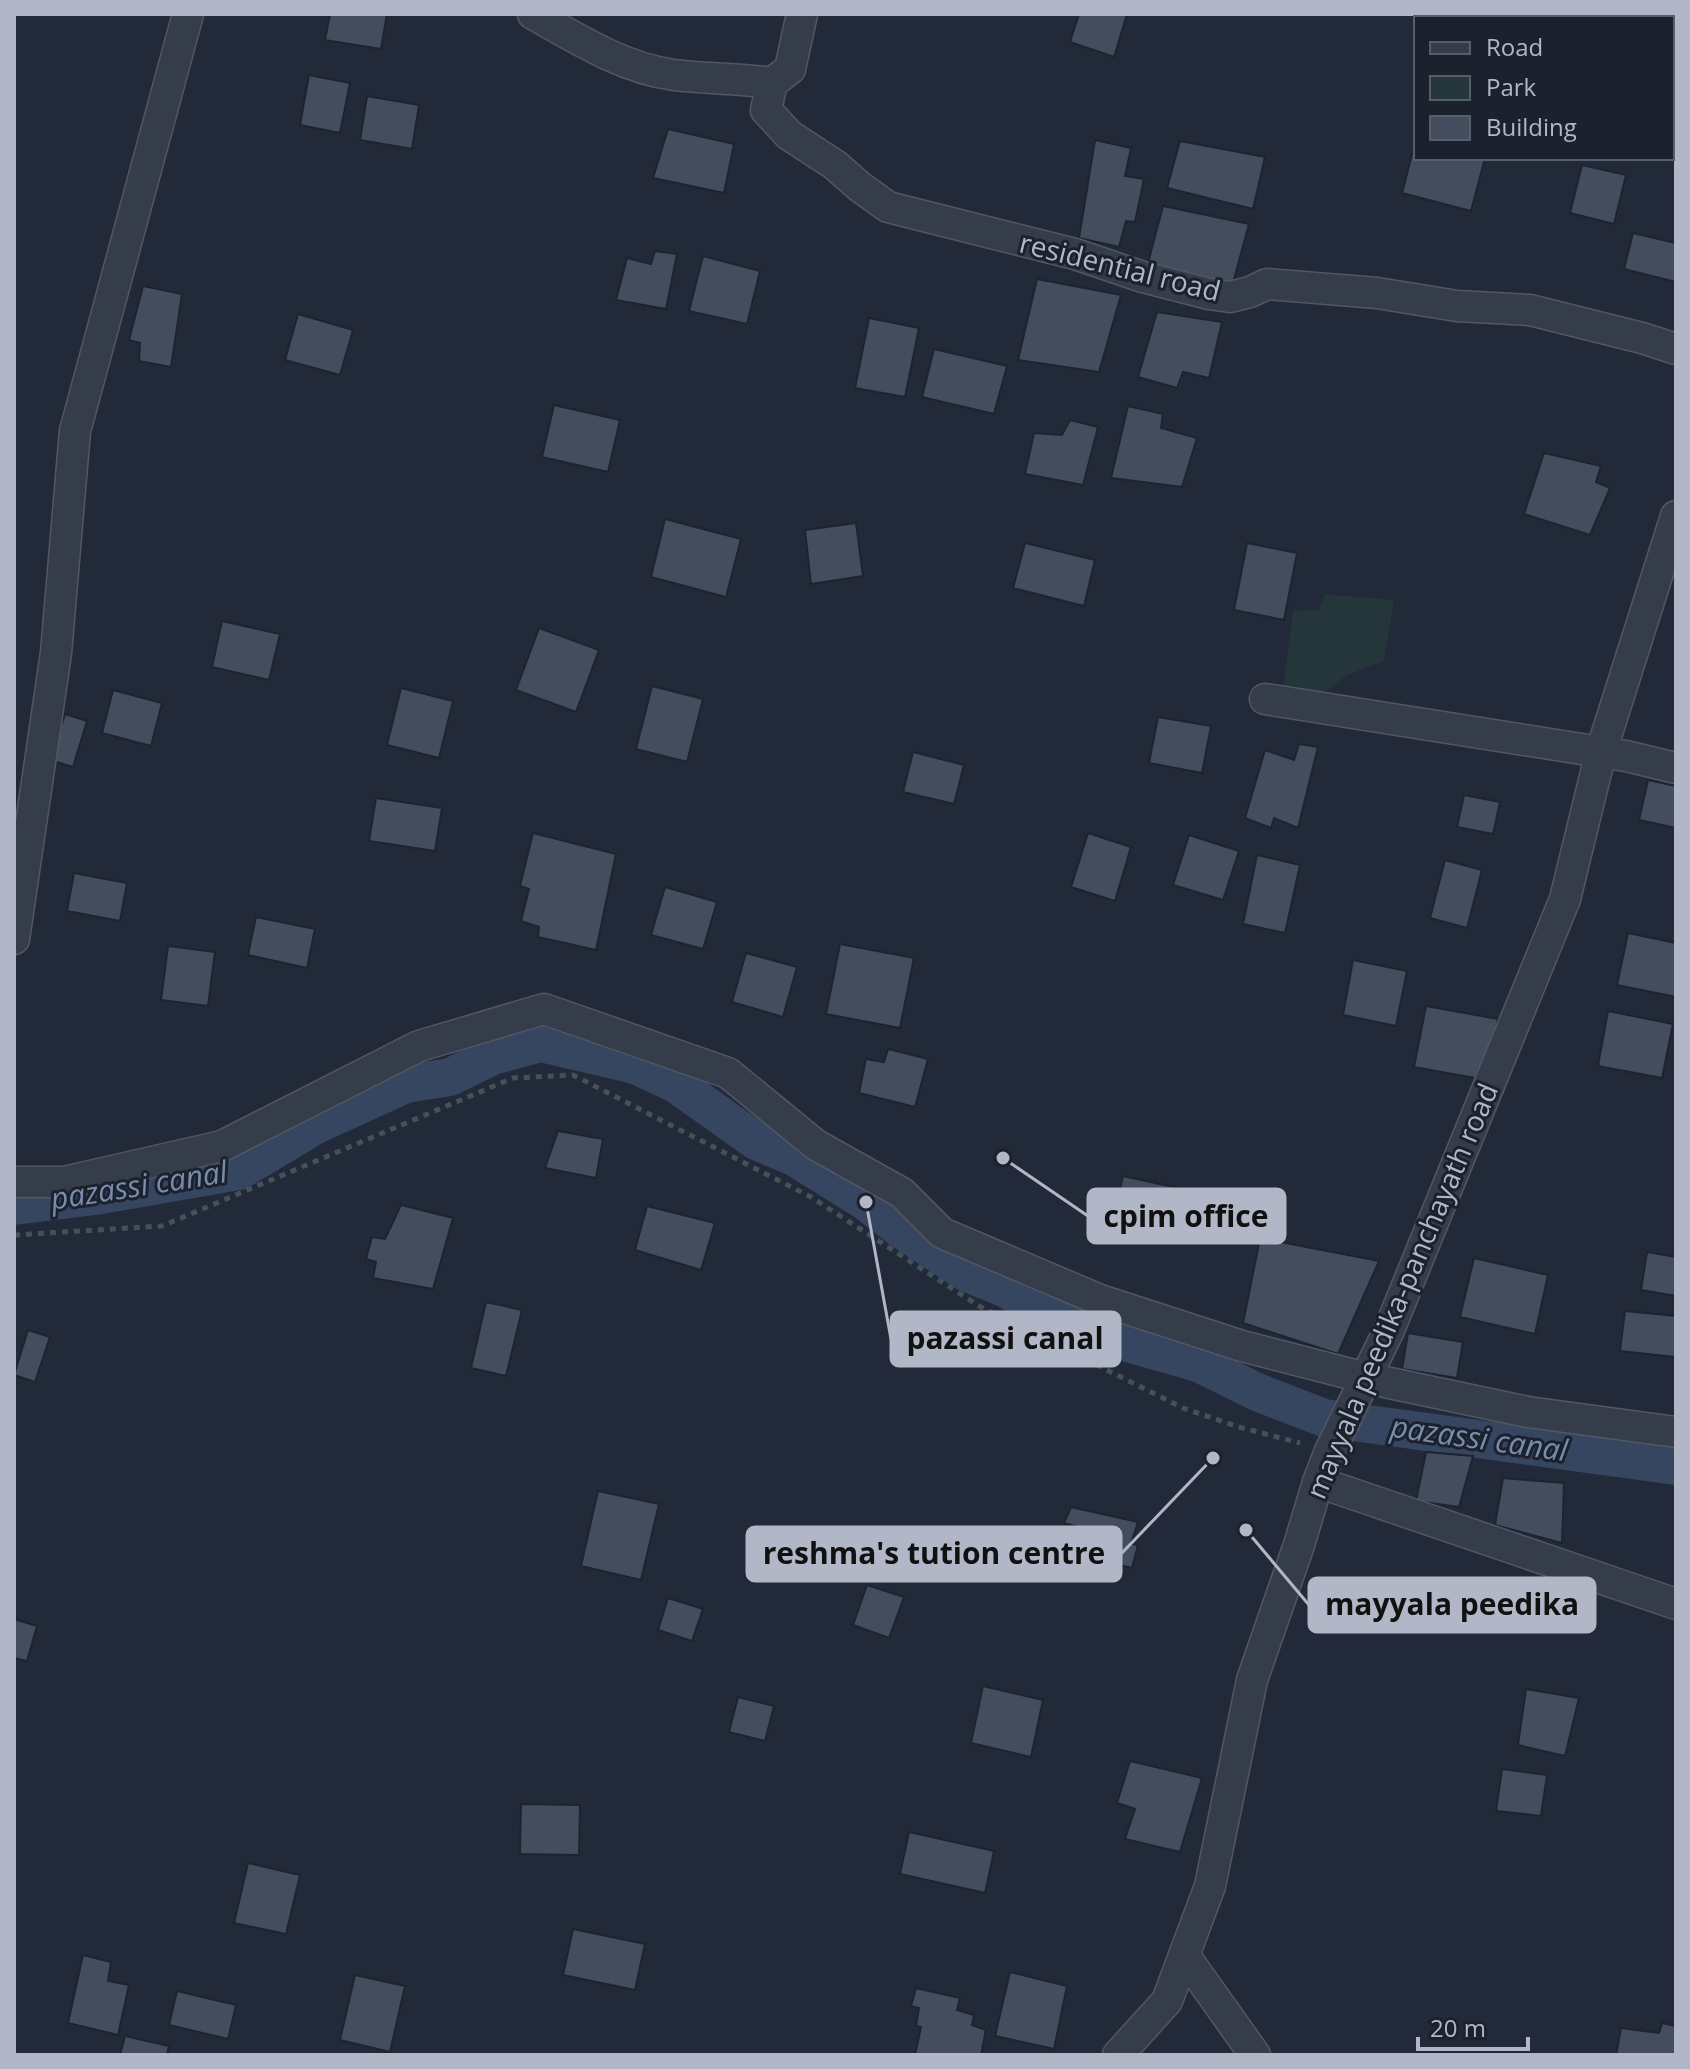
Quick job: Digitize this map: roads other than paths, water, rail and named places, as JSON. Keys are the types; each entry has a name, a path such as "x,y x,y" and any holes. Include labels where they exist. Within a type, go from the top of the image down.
{"street":[{"path":"14,939 56,653 75,431 188,14"},
{"path":"533,14 624,62 673,75 731,77 772,83 790,69 802,14"},
{"name":"residential road","path":"772,83 766,110 789,135 835,165 888,207 913,215 964,224 991,234 1075,254 1115,270 1209,294 1230,297 1267,284 1377,293 1457,306 1506,307 1555,316 1676,349"},
{"name":"mayyala peedika-panchayath road","path":"1118,2055 1167,2001 1210,1886 1252,1680 1318,1482 1389,1330 1565,899 1601,752 1676,516"},
{"path":"1265,699 1601,752 1676,768"},
{"path":"14,1182 64,1182 222,1146 419,1046 544,1009 728,1073 816,1145 902,1193 942,1233 1100,1300 1242,1346 1365,1379 1528,1412 1676,1432"},
{"path":"1318,1482 1676,1604"},
{"path":"1184,1955 1255,2055"}],"waterway":[{"name":"pazassi canal","path":"14,1206 95,1196 239,1171 316,1125 406,1084 450,1077 493,1056 541,1043 635,1065 676,1084 756,1141 794,1157 866,1202 967,1273 1106,1337 1198,1363 1257,1392 1324,1418 1676,1466"}],"place":[{"name":"cpim office","path":"1003,1158"},
{"name":"pazassi canal","path":"866,1202"},
{"name":"reshma's tution centre","path":"1213,1458"},
{"name":"mayyala peedika","path":"1246,1530"}]}
